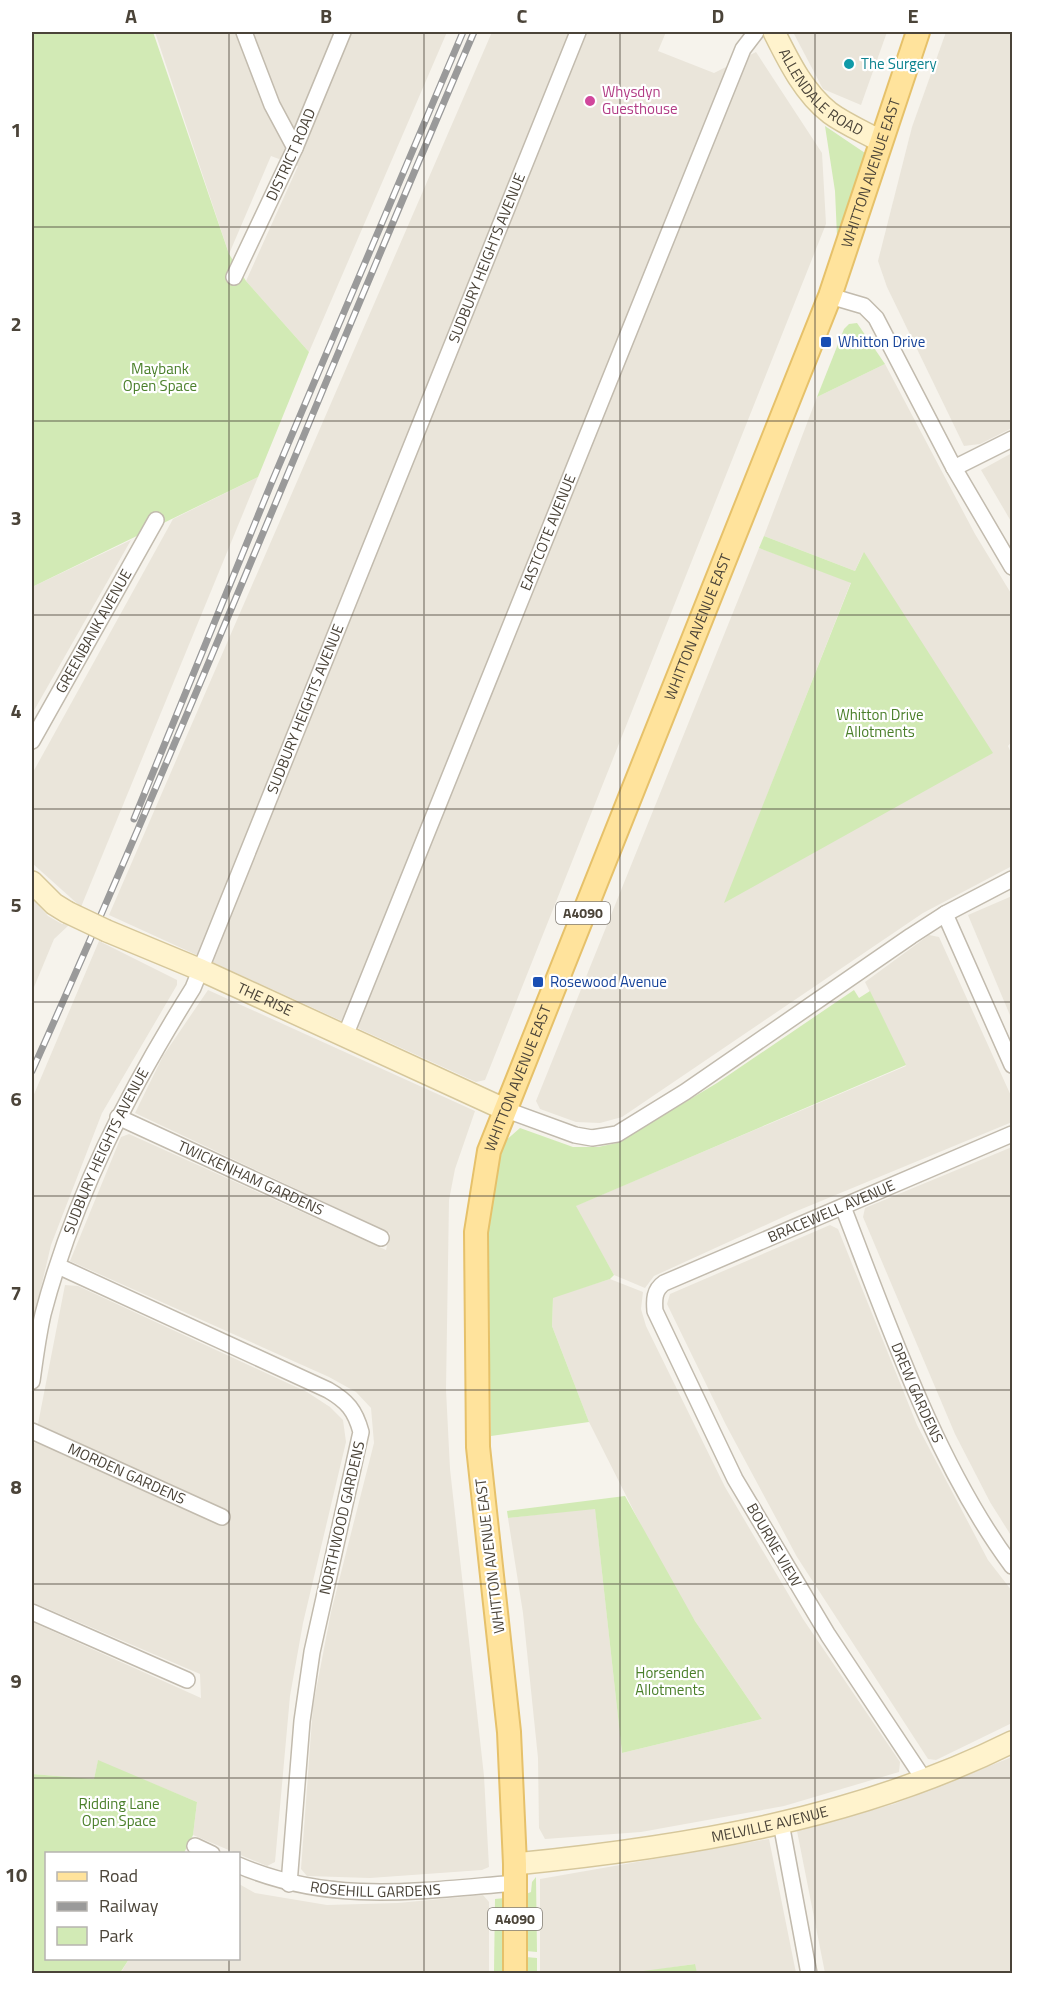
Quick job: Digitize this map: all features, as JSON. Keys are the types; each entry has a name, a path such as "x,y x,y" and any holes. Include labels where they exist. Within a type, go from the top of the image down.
{"main road":[{"name":"WHITTON AVENUE EAST","path":"515,1974 515,1873 509,1732 479,1459 475,1334 476,1232 489,1151 830,296 918,32"}],"street":[{"path":"244,32 272,105 295,148"},
{"name":"DISTRICT ROAD","path":"234,277 295,148 343,32"},
{"name":"SUDBURY HEIGHTS AVENUE","path":"32,1381 43,1315 77,1209 118,1117 154,1051 193,988 201,970 578,32"},
{"name":"EASTCOTE AVENUE","path":"345,1036 738,60 756,32"},
{"name":"ALLENDALE ROAD","path":"774,32 809,92 831,113 880,141"},
{"path":"830,296 864,306 876,318 954,468 1012,567"},
{"path":"954,468 1012,439"},
{"name":"GREENBANK AVENUE","path":"32,741 156,520"},
{"path":"504,1109 575,1135 592,1138 617,1134 685,1092 945,914 1012,879"},
{"name":"THE RISE","path":"32,882 54,904 106,931 201,970 504,1109"},
{"path":"945,914 1012,1065"},
{"name":"TWICKENHAM GARDENS","path":"118,1117 381,1238"},
{"name":"BRACEWELL AVENUE","path":"656,1294 664,1283 1012,1134"},
{"name":"DREW GARDENS","path":"843,1208 912,1381 950,1463 1012,1566"},
{"name":"NORTHWOOD GARDENS","path":"58,1266 328,1390 346,1401 356,1415 361,1432 312,1652 302,1721 289,1884"},
{"name":"BOURNE VIEW","path":"656,1294 655,1311 735,1479 828,1635 925,1781"},
{"name":"MORDEN GARDENS","path":"32,1431 222,1517"},
{"path":"32,1612 187,1680"},
{"name":"MELVILLE AVENUE","path":"515,1873 679,1845 850,1805 925,1781 1012,1742"},
{"path":"781,1822 809,1974"},
{"path":"195,1846 208,1852"},
{"name":"ROSEHILL GARDENS","path":"240,1866 289,1884 332,1891 381,1892 515,1873"}],"shaded area":[{"path":"155,32 447,32 309,352 246,281 298,166 271,156 229,254"},
{"path":"492,32 666,32 658,51 714,73 756,52 822,153 826,224 485,1080 476,1082 109,915"},
{"path":"793,32 887,32 861,105 823,89"},
{"path":"946,32 1012,32 1012,428 980,444 964,446 887,287 878,261 912,127"},
{"path":"885,364 975,534 1012,595 1012,741 1008,746 1012,755 1012,866 923,913 622,1117 600,1123 576,1122 540,1109 536,1101 759,548 851,582 725,902 863,553 855,571 764,536 817,397"},
{"path":"1012,453 1012,523 981,470"},
{"path":"258,477 81,907 32,863 32,774 173,519"},
{"path":"131,540 32,714 32,587"},
{"path":"1012,896 1012,1020 968,915"},
{"path":"32,898 48,916 62,924 70,924 54,939 32,992"},
{"path":"929,935 939,937 1012,1098 1012,1122 792,1213 654,1276 645,1288 614,1275 575,1206 906,1066 865,982"},
{"path":"99,941 177,980 177,985 102,1113 51,1245 32,1326 32,1099"},
{"path":"208,990 475,1111 455,1169 449,1200 446,1390 450,1469 484,1776 489,1867 482,1870 370,1878 307,1876 301,1869 313,1706 331,1612 374,1443 371,1408 356,1392 329,1377 70,1261 121,1137 129,1134 386,1250 390,1233 135,1113 163,1056"},
{"path":"1012,1147 1012,1537 990,1502 955,1434 863,1217 865,1208"},
{"path":"830,1225 838,1229 917,1425 988,1560 1012,1591 1012,1723 936,1760 928,1759 797,1557 726,1425 667,1304 670,1294"},
{"path":"610,1279 643,1292 641,1309 646,1326 725,1487 803,1619 900,1762 899,1772 784,1806 641,1832 545,1839 539,1828 538,1758 523,1613 508,1518 595,1508 622,1753 762,1719 695,1621 662,1567 589,1422 552,1326 553,1297"},
{"path":"65,1285 78,1286 307,1392 330,1407 343,1420 346,1442 303,1623 290,1696 275,1862 267,1866 240,1855 240,1852 234,1852 193,1835 197,1802 98,1761 94,1779 32,1774 32,1622 201,1698 200,1674 32,1602 33,1443 42,1442 221,1525 228,1512 38,1424"},
{"path":"1012,1757 1012,1973 825,1973 797,1831 894,1804"},
{"path":"769,1839 796,1973 697,1973 694,1964 636,1973 540,1973 540,1879"},
{"path":"240,1885 255,1893 327,1905 398,1903 483,1895 489,1902 489,1973 120,1974 128,1960 240,1960"}],"green space":[{"name":"Maybank Open Space","path":"32,32 153,32 229,254 246,281 309,352 258,477 32,587"},
{"path":"825,126 865,153 837,236 835,191"},
{"path":"857,323 885,364 817,397 844,329 849,324"},
{"name":"Whitton Drive Allotments","path":"764,536 855,571 864,552 993,753 724,903 851,583 759,548"},
{"path":"854,990 859,998 870,991 906,1065 576,1206 614,1275 610,1279 553,1298 552,1326 589,1422 491,1436 488,1240 493,1184 504,1142 520,1128 573,1147 598,1147 617,1143 717,1083"},
{"name":"Horsenden Allotments","path":"625,1496 695,1621 762,1719 622,1753 595,1509 508,1518 507,1511"},
{"name":"Ridding Lane Open Space","path":"98,1760 197,1802 193,1835 184,1852 45,1852 45,1960 128,1960 120,1973 32,1973 32,1774 94,1779"},
{"path":"536,1877 537,1952 526,1951 526,1894 531,1892 532,1882"},
{"path":"505,1898 506,1971 494,1971 495,1899"},
{"path":"526,1957 537,1958 537,1973 527,1973"},
{"path":"695,1964 697,1973 636,1973 636,1972"}],"railway":[{"path":"134,819 271,484 463,32"},
{"path":"32,1071 145,813 474,32"}],"place":[{"name":"The Surgery","path":"849,64"},
{"name":"Whysdyn Guesthouse","path":"590,101"},
{"name":"Whitton Drive","path":"826,342"},
{"name":"Rosewood Avenue","path":"538,982"}]}
